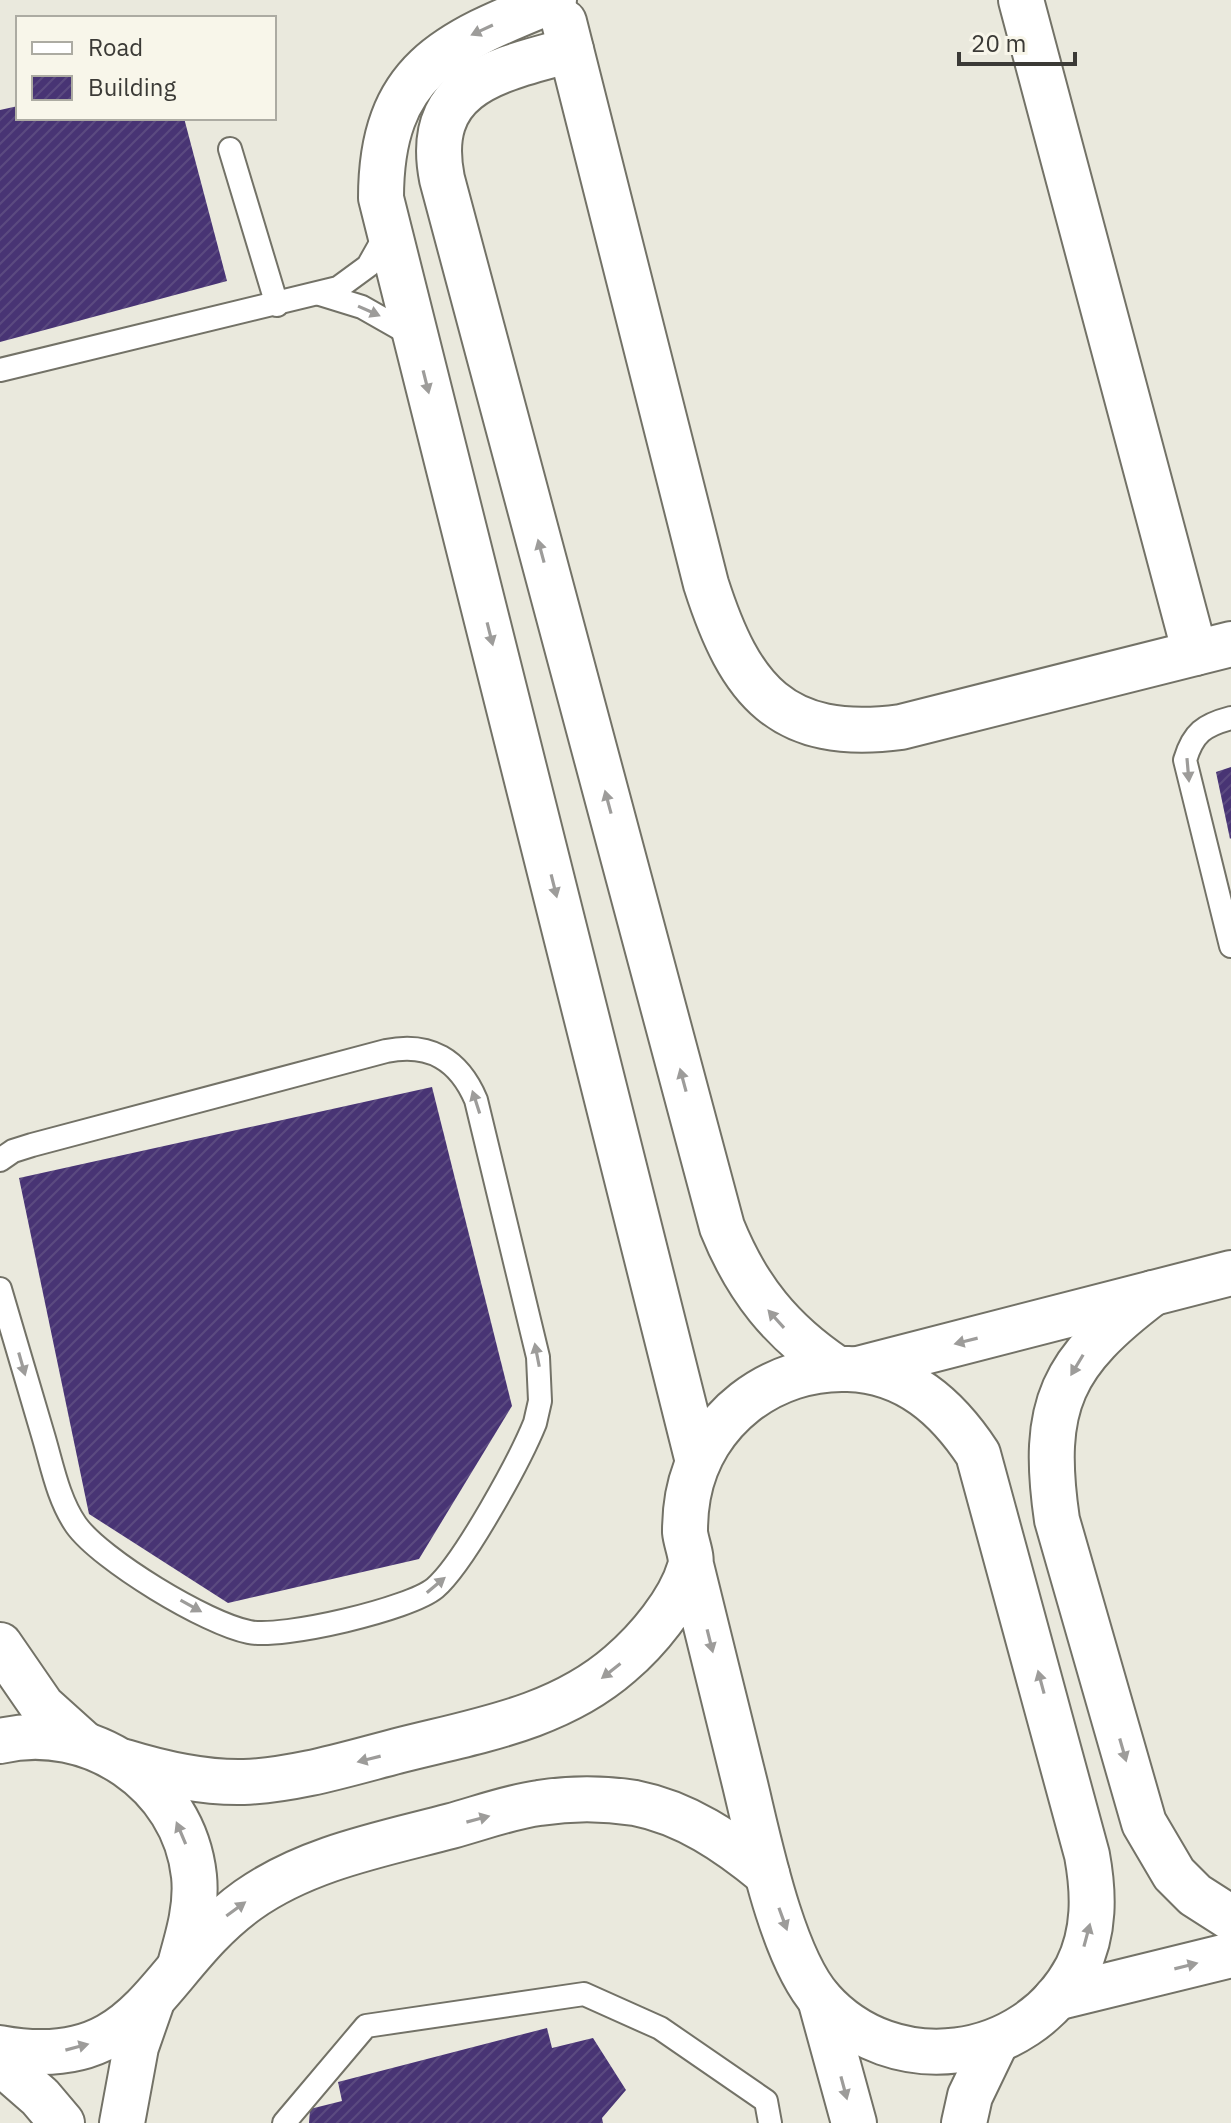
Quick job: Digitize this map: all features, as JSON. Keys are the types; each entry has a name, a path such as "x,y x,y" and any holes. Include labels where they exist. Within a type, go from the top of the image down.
{"street":[{"path":"698,1462 388,231 381,198 381,164 388,129 402,98 422,70 448,48 477,31 556,0 706,584 734,658 757,689 789,713 824,727 863,732 901,727 1213,648 1021,0"},
{"path":"571,50 493,72 467,88 444,120 438,159 722,1227 749,1283 778,1323 847,1369 1231,1273"},
{"path":"1153,1293 1109,1326 1086,1350 1071,1373 1060,1399 1054,1426 1052,1487 1057,1520 1144,1823 1174,1874 1195,1895 1231,1918"},
{"path":"847,1369 895,1378 929,1396 948,1413 978,1454 1087,1855 1093,1892 1090,1930 1077,1967 1056,1998 1029,2024 996,2042 958,2052 907,2049 882,2043 848,2025 820,1999 800,1968 767,1874 685,1531 688,1496 698,1462 717,1429 744,1402 776,1382 812,1370 847,1369"},
{"path":"0,1741 50,1736 82,1742 125,1762 202,1780 282,1779 514,1721 552,1708 588,1689 639,1645 672,1602 691,1565"},
{"path":"0,1645 42,1706 82,1742"},
{"path":"125,1762 159,1793 182,1831 194,1875 193,1920 180,1963"},
{"path":"0,2048 26,2053 61,2052 94,2043 125,2027 151,2004 180,1963 225,1916 281,1881 343,1855 537,1803 587,1799 637,1804 684,1819 728,1842 767,1874"},
{"path":"1056,1998 1231,1955"},
{"path":"820,1999 854,2123"},
{"path":"122,2123 133,2061 151,2004"},
{"path":"964,2123 970,2096 996,2042"},
{"path":"0,2062 40,2097 62,2123"}],"lane":[{"path":"230,149 277,305"},
{"path":"0,370 320,294 353,280 380,250 388,231"},
{"path":"320,294 362,307 414,337"},
{"path":"1231,718 1206,725 1191,740 1185,760 1231,946"},
{"path":"0,1160 13,1151 32,1145 386,1051 404,1047 442,1056 458,1067 476,1100 538,1357 540,1401 527,1443 461,1557 434,1589 416,1600 382,1610 284,1633 249,1632 216,1620 123,1569 104,1556 74,1522 56,1481 0,1289"},
{"path":"284,2123 366,2026 584,1994 672,2036 766,2101 770,2123"}],"building":[{"path":"16,106 16,120 185,120 227,281 0,342 0,110"},
{"path":"1231,767 1231,838 1230,839 1216,772"},
{"path":"432,1087 512,1406 419,1559 228,1603 89,1514 19,1178"},
{"path":"547,2028 552,2048 593,2038 626,2090 602,2118 603,2123 309,2123 310,2109 342,2101 338,2082"}]}
